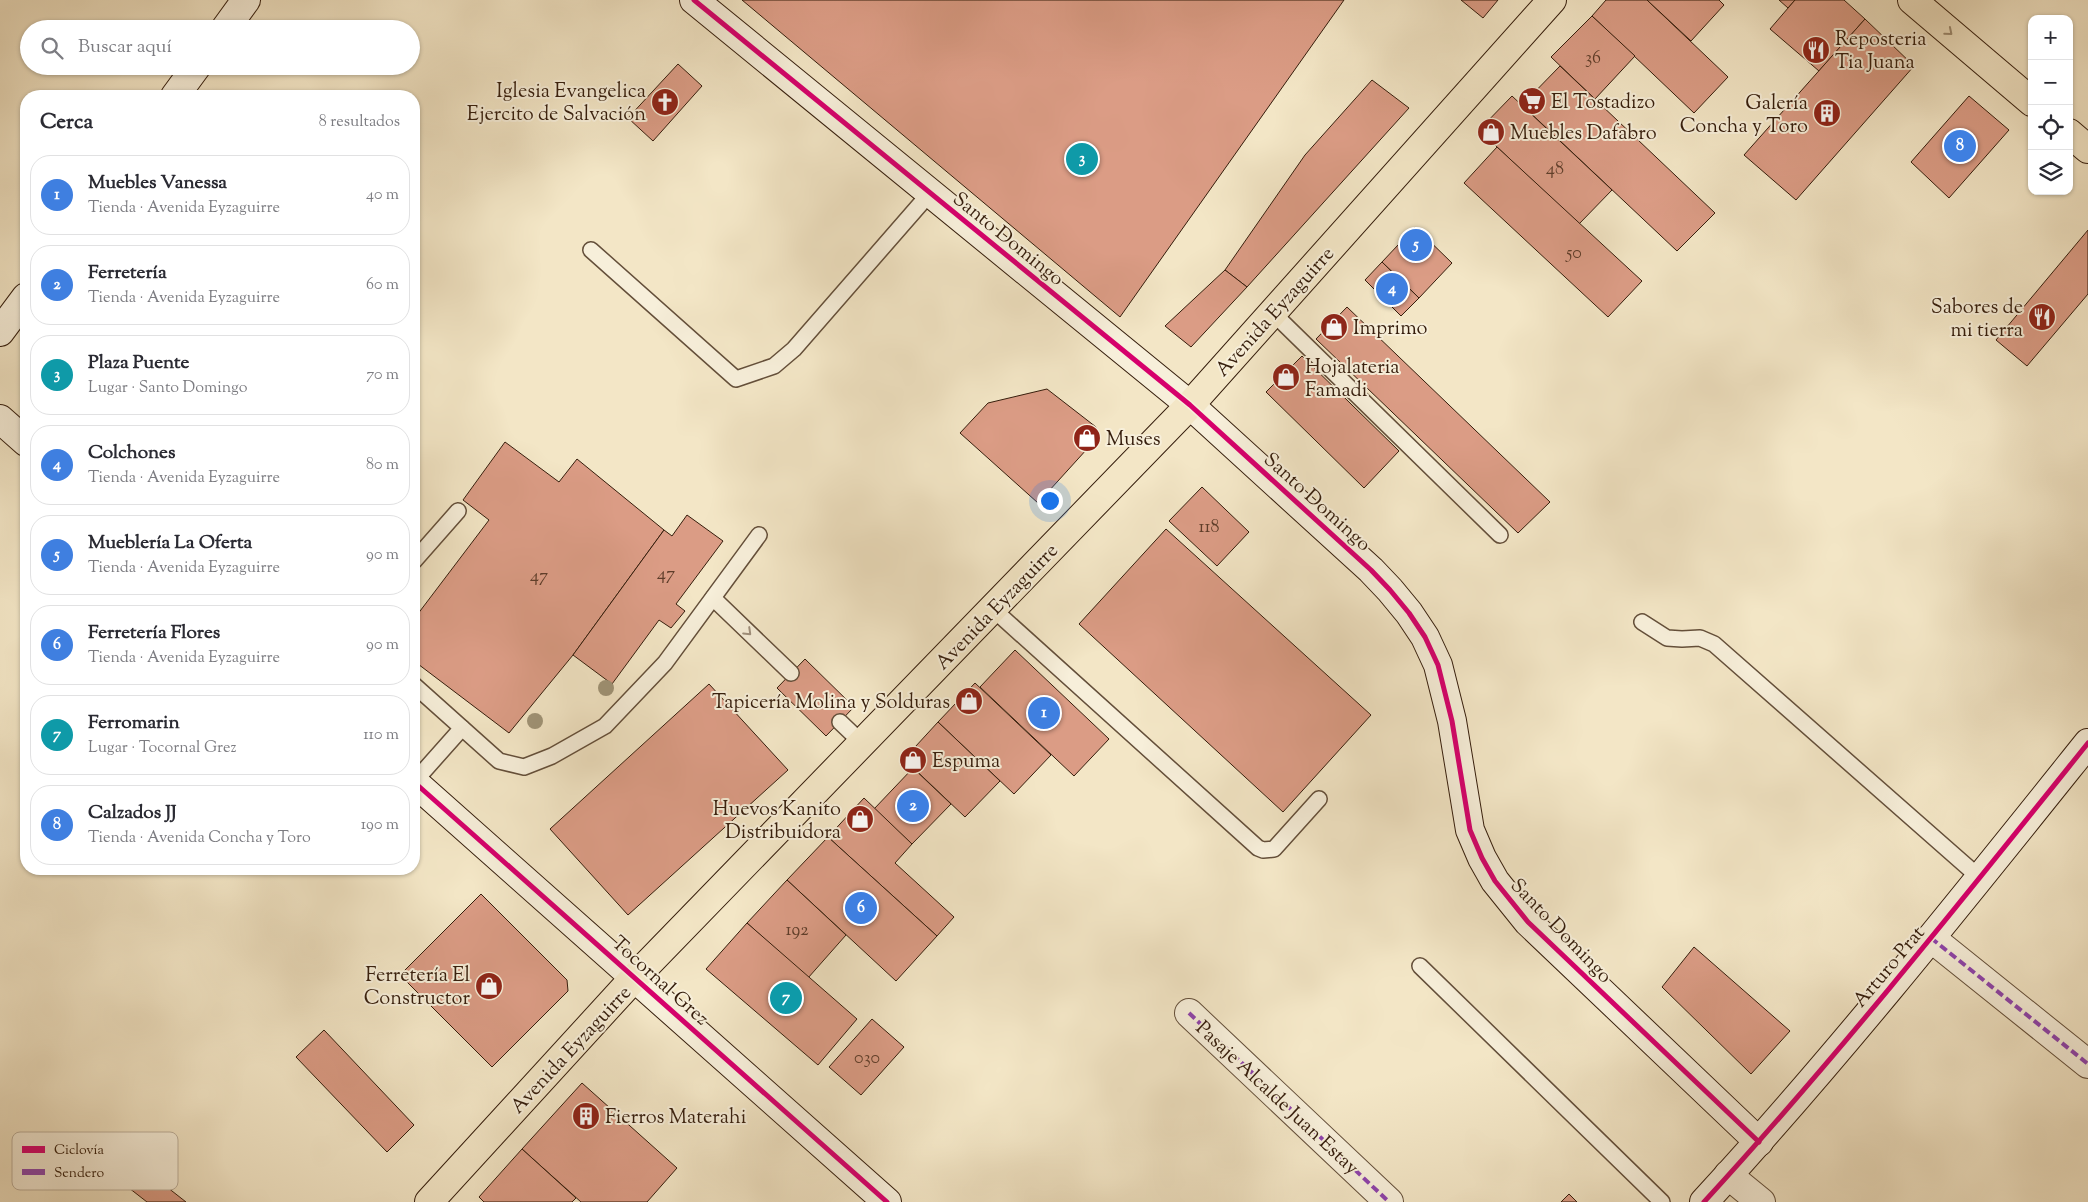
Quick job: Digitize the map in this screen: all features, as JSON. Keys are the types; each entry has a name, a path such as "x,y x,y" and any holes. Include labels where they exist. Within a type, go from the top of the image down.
{"main road":[{"name":"Avenida Eyzaguirre","path":"430,1202 635,977 1190,405 1552,0"},
{"path":"1912,0 2028,99"},
{"path":"2073,136 2088,149"}],"street":[{"path":"232,20 246,0"},
{"name":"Santo Domingo","path":"694,0 1190,405 1371,570 1409,613 1438,665 1446,693 1470,830 1490,874 1510,903 1528,922 1759,1142"},
{"path":"179,90 190,75"},
{"path":"0,332 20,304"},
{"path":"0,419 20,437"},
{"name":"Arturo Prat","path":"1704,1202 1759,1142 1931,938 2088,743"},
{"name":"Tocornal Grez","path":"420,787 887,1202"},
{"path":"1931,938 2088,1064"},
{"name":"Pasaje Alcalde Juan Estay","path":"1189,1013 1389,1202"},
{"path":"1728,1175 1762,1202"}],"lane":[{"path":"591,250 736,379 774,366 794,350 930,193"},
{"path":"1273,313 1500,535"},
{"path":"420,554 458,511"},
{"path":"420,690 499,761 524,767 552,756 605,726 666,663 758,535"},
{"path":"713,598 791,673"},
{"path":"993,609 1258,848 1263,850 1274,849 1319,799"},
{"path":"1642,622 1667,638 1700,638 1714,644 1980,878"},
{"path":"840,722 862,743"},
{"path":"420,775 462,728"},
{"path":"1420,966 1662,1202"}],"building":[{"path":"742,0 1344,0 1120,317"},
{"path":"1461,0 1498,0 1483,18"},
{"path":"1606,0 1647,0 1728,77 1694,113 1592,16"},
{"path":"1647,0 1719,0 1724,5 1691,41"},
{"path":"1779,0 1795,0 1788,8"},
{"name":"Reposteria Tia Juana","path":"1795,0 1844,0 1865,19 1819,71 1770,29"},
{"path":"1592,16 1635,56 1595,99 1551,57"},
{"name":"Galería Concha y Toro","path":"1865,19 1914,66 1796,200 1744,155"},
{"name":"Iglesia Evangelica Ejercito de Salvación","path":"678,64 702,86 653,141 628,118"},
{"path":"1560,66 1715,213 1677,251 1522,105"},
{"path":"1372,80 1409,108 1247,287 1225,270 1305,155"},
{"path":"1512,96 1612,190 1579,224 1479,130"},
{"path":"1969,96 2009,130 1949,198 1911,162"},
{"path":"1497,147 1642,281 1608,317 1464,183"},
{"path":"1415,227 1452,263 1419,298 1382,262"},
{"name":"Sabores de mi tierra","path":"2088,230 2088,294 2027,366 1996,340"},
{"path":"1382,262 1419,298 1401,316 1365,280"},
{"path":"1225,270 1247,287 1191,347 1165,326"},
{"path":"1347,307 1550,502 1518,533 1316,339"},
{"path":"1302,356 1399,451 1364,488 1266,392"},
{"path":"1047,389 1096,427 1097,438 1038,503 960,433 988,403"},
{"path":"505,442 559,482 577,459 664,530 573,655 509,733 420,666 420,611 489,520 463,500"},
{"path":"1202,487 1249,532 1217,566 1169,521"},
{"path":"687,515 723,541 676,604 685,611 671,628 659,620 612,684 573,655 664,530 672,536"},
{"path":"1166,529 1371,715 1283,812 1079,624"},
{"path":"1015,650 1109,739 1074,776 980,687"},
{"path":"805,659 854,707 826,736 777,688"},
{"path":"975,683 1051,755 1014,794 938,722"},
{"path":"709,684 788,770 628,915 550,829"},
{"path":"938,722 1000,781 965,817 904,759"},
{"path":"913,768 951,804 912,844 874,809"},
{"path":"864,798 912,844 895,863 954,917 937,936 828,837"},
{"path":"828,837 937,936 896,981 787,880"},
{"path":"787,880 846,935 808,978 747,923"},
{"name":"Ferretería El Constructor","path":"481,894 567,980 568,991 492,1067 400,975"},
{"path":"747,923 857,1019 818,1065 706,969"},
{"path":"1694,947 1790,1031 1751,1074 1662,987"},
{"path":"872,1019 904,1047 861,1095 829,1067"},
{"path":"324,1030 414,1125 387,1152 296,1057"},
{"name":"Fierros Materahi","path":"582,1083 677,1168 647,1202 581,1202 522,1149"},
{"path":"522,1149 576,1198 572,1202 484,1202 479,1197"},
{"path":"132,1190 171,1190 186,1202 147,1202"},
{"path":"1569,1194 1577,1202 1561,1202"}],"marked path":[{"path":"1931,938 2088,1064"},
{"path":"1189,1013 1389,1202"}],"cycle path":[{"path":"694,0 1190,405 1371,570 1390,590 1409,613 1425,637 1438,665 1452,721 1470,830 1482,858 1495,881 1528,922 1759,1142"},
{"path":"1704,1202 1852,1033 2088,743"},
{"path":"420,787 887,1202"}],"place":[{"name":"Reposteria Tia Juana","path":"1816,50"},
{"name":"El Tostadizo","path":"1532,101"},
{"name":"Iglesia Evangelica Ejercito de Salvación","path":"665,102"},
{"name":"Galería Concha y Toro","path":"1827,113"},
{"name":"Muebles Dafabro","path":"1491,132"},
{"name":"Calzados JJ","path":"1960,146"},
{"name":"Plaza Puente","path":"1082,159"},
{"name":"Mueblería La Oferta","path":"1416,245"},
{"name":"Colchones","path":"1392,289"},
{"name":"Sabores de mi tierra","path":"2042,317"},
{"name":"Imprimo","path":"1334,327"},
{"name":"Hojalateria Famadi","path":"1286,377"},
{"name":"Muses","path":"1087,438"},
{"name":"Tapicería Molina y Solduras","path":"969,701"},
{"name":"Muebles Vanessa","path":"1044,713"},
{"name":"Espuma","path":"913,760"},
{"name":"Ferretería","path":"913,806"},
{"name":"Huevos Kanito Distribuidora","path":"860,819"},
{"name":"Ferretería Flores","path":"861,908"},
{"name":"Ferretería El Constructor","path":"489,986"},
{"name":"Ferromarin","path":"786,998"},
{"name":"Fierros Materahi","path":"586,1116"}]}
